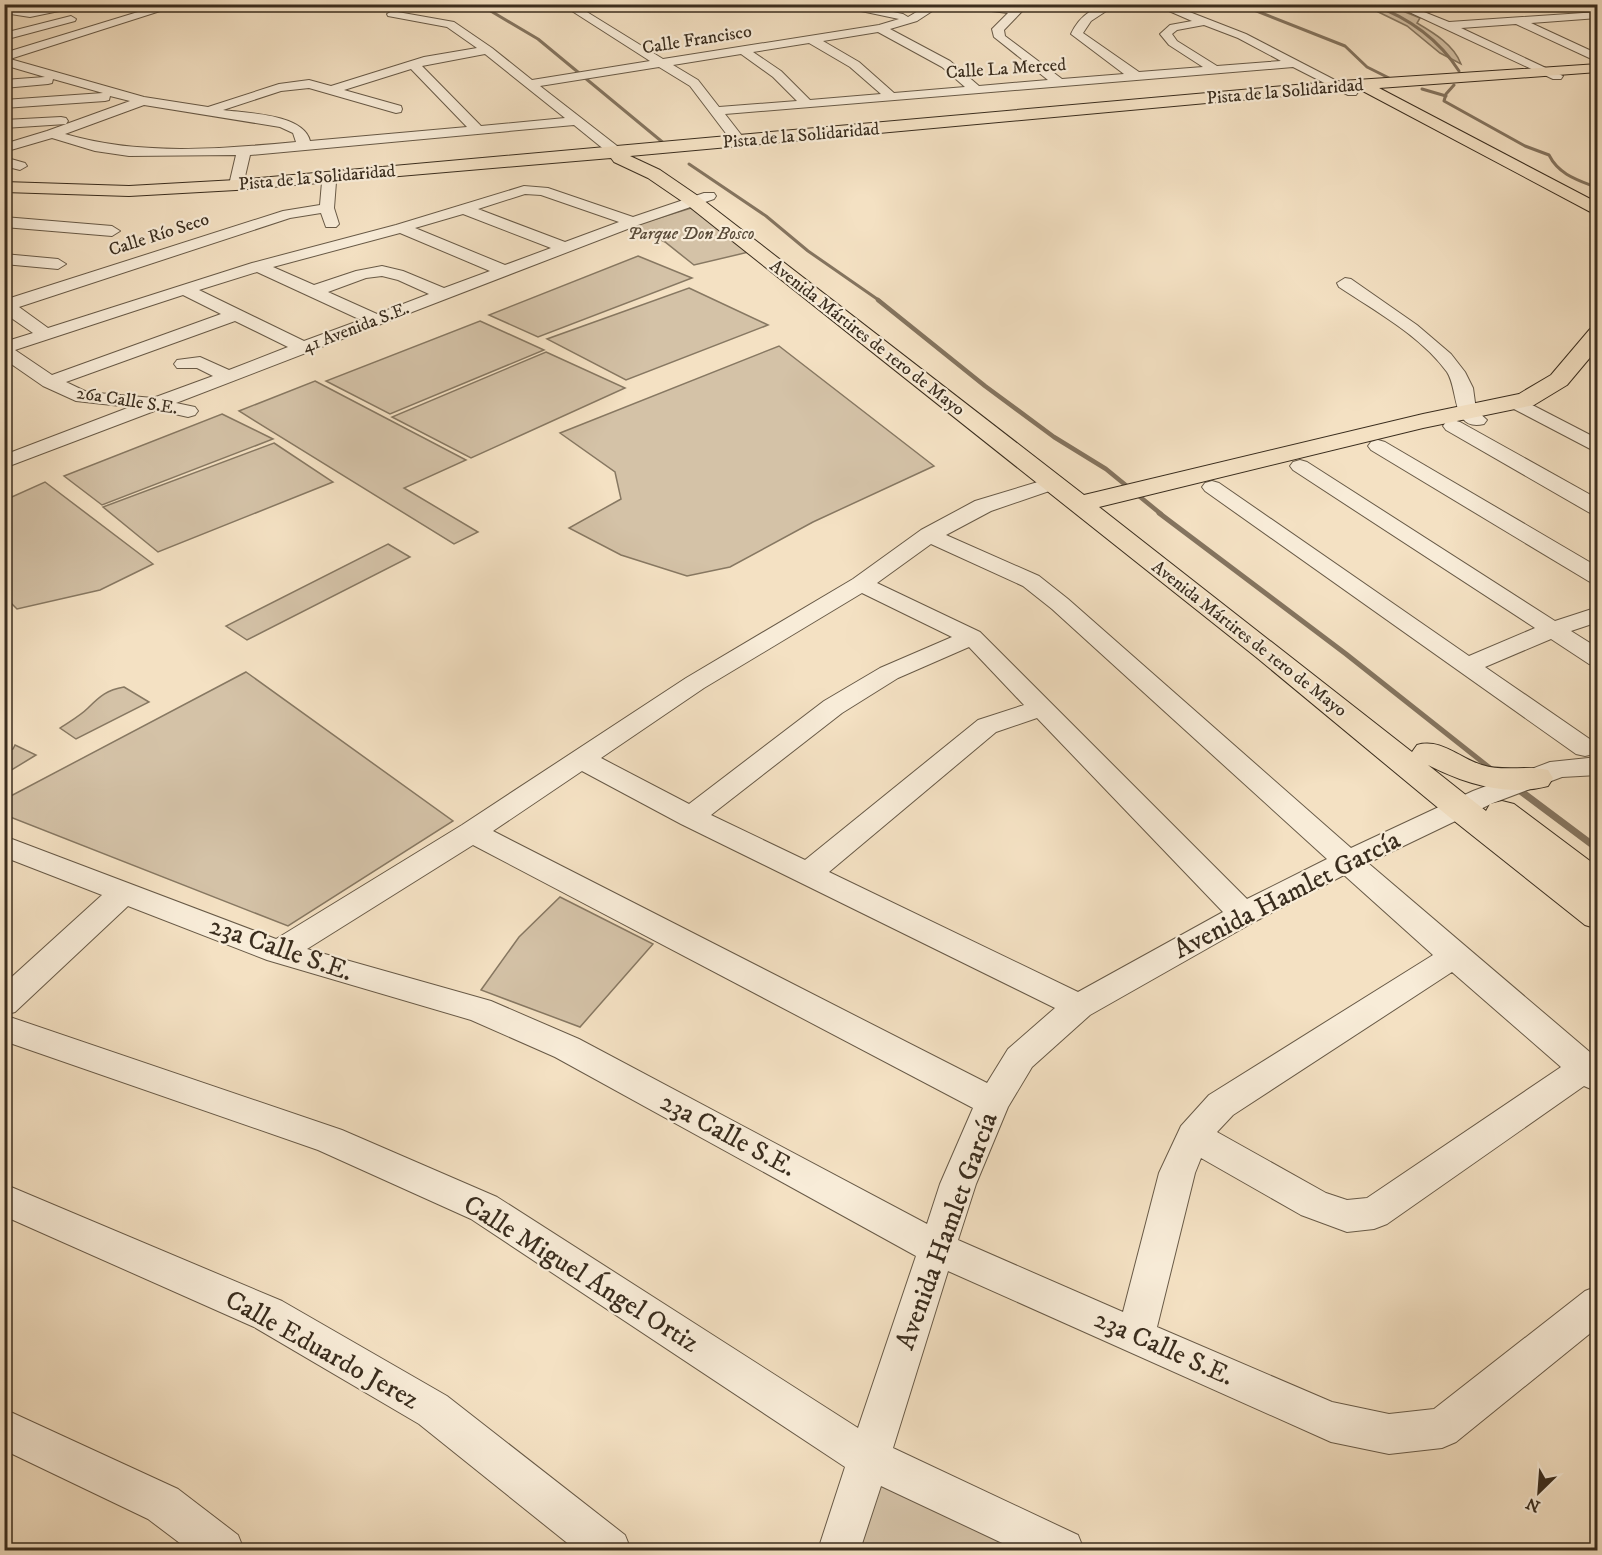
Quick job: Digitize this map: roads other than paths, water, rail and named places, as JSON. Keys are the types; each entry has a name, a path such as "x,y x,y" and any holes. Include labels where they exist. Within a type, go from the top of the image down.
{"main road":[{"name":"Pista de la Solidaridad","path":"733,145 1050,112 1598,68"},
{"name":"Pista de la Solidaridad","path":"4,187 129,191 236,185 624,155 1314,96 1357,88 1409,88 1546,71 1598,74"},
{"path":"1357,88 1407,107 1598,211"},
{"path":"1409,88 1405,93 1413,102 1598,202"},
{"path":"1314,96 1369,97 1407,107"},
{"path":"683,170 690,158 733,145"},
{"name":"Pista de la Solidaridad","path":"4,192 157,196 579,161 624,155"},
{"name":"Avenida Mártires de 1ero de Mayo","path":"624,155 683,170 701,198 1051,484 1120,503 1267,651 1512,791 1598,886"},
{"name":"Avenida Mártires de 1ero de Mayo","path":"624,155 648,171 701,198 1120,503 1428,752 1512,791 1598,916"},
{"path":"579,161 621,165 648,171"},
{"path":"1521,406 1559,380 1598,334"},
{"path":"1120,503 1521,406 1560,393 1578,377 1598,352"},
{"path":"1120,503 1212,487 1378,446 1466,419"}],"street":[{"path":"4,59 177,4"},
{"path":"566,4 694,83 717,111 733,145"},
{"path":"833,4 913,19"},
{"name":"Calle Francisco","path":"529,84 880,28 913,19 938,4"},
{"path":"958,4 1019,8"},
{"path":"1112,4 1089,16 1080,25 1077,34 1137,77"},
{"path":"1158,4 1242,36 1297,63 1357,88"},
{"path":"1397,4 1546,71 1598,60"},
{"path":"1409,9 1472,4"},
{"path":"4,10 44,14 65,7"},
{"path":"1019,8 998,29 1000,37 1060,83"},
{"path":"411,18 415,14 433,9"},
{"path":"450,24 453,12"},
{"path":"44,14 45,17 96,29"},
{"path":"392,14 450,24 488,51 575,121 624,155"},
{"path":"1449,26 1598,15"},
{"path":"4,37 81,16"},
{"path":"1581,16 1598,25"},
{"path":"1518,21 1598,60"},
{"path":"1204,22 1174,27 1166,34 1173,43 1215,70"},
{"path":"880,28 946,64 975,89"},
{"path":"813,40 846,56 869,73 891,96"},
{"path":"743,50 777,74 806,103"},
{"path":"333,90 396,71 416,68 452,55 488,51"},
{"path":"4,59 60,78 143,101 297,128 304,137 303,145"},
{"name":"Calle La Merced","path":"717,111 1297,63"},
{"path":"416,68 478,130"},
{"path":"4,84 60,78"},
{"path":"206,111 294,84 309,84 396,109"},
{"path":"1019,87 1050,112"},
{"path":"4,104 119,95"},
{"path":"4,148 52,134 143,101"},
{"path":"4,124 61,121 80,124"},
{"path":"52,134 95,147 129,152 244,151 575,121"},
{"path":"236,185 244,151"},
{"path":"4,161 20,166"},
{"path":"329,182 327,208 335,233 348,241"},
{"name":"26a Calle S.E.","path":"4,350 46,334 258,266 400,228 524,190 535,189 633,222"},
{"name":"41 Avenida S.E.","path":"4,462 701,198"},
{"name":"Calle Río Seco","path":"5,305 288,214 327,208"},
{"path":"461,208 565,248"},
{"path":"4,222 112,231"},
{"path":"4,246 37,225"},
{"path":"400,228 504,271"},
{"path":"4,259 58,264"},
{"path":"258,266 376,320"},
{"path":"313,291 368,273 382,271 443,294"},
{"path":"1345,283 1425,339 1443,357 1463,383 1466,419 1598,508"},
{"path":"185,290 303,348"},
{"path":"5,305 46,334"},
{"path":"50,382 235,315"},
{"name":"26a Calle S.E.","path":"4,350 50,382 83,397 153,404 188,411"},
{"path":"183,363 200,362 228,376"},
{"path":"1521,406 1588,435 1598,447"},
{"path":"1378,446 1598,578"},
{"path":"1300,465 1598,659"},
{"path":"278,952 472,832 695,683 861,584 929,535 983,506 1051,484"},
{"path":"1212,487 1594,753"},
{"path":"929,535 1031,581 1454,956 1591,1073 1374,1213 1347,1216 1314,1204 1193,1136"},
{"path":"861,584 972,637 1243,914"},
{"path":"1467,665 1554,629 1598,614"},
{"path":"691,818 833,707 889,673 972,637"},
{"path":"807,874 987,726 1042,708"},
{"path":"1512,791 1594,753"},
{"path":"581,759 691,818 1079,1006"},
{"name":"Avenida Hamlet García","path":"839,1551 958,1184 993,1102 1020,1058 1079,1006 1243,914 1349,861 1512,791"},
{"path":"472,832 993,1102"},
{"name":"23a Calle S.E.","path":"4,846 278,952 480,1010 567,1048 938,1249 1331,1422 1389,1434 1442,1428 1598,1303"},
{"path":"4,1003 123,893"},
{"path":"1136,1335 1177,1173 1193,1136 1221,1105 1454,956"},
{"name":"Calle Miguel Ángel Ortiz","path":"4,1028 330,1140 484,1208 868,1458 1064,1551"},
{"name":"Calle Eduardo Jerez","path":"4,1199 268,1314 433,1410 610,1551"},
{"path":"4,1430 163,1504 223,1551"}],"waterway":[{"path":"479,4 538,39 666,145"},
{"path":"1239,4 1345,46 1367,67 1389,78"},
{"path":"1371,4 1397,15 1421,30 1441,48 1459,71"},
{"path":"1445,96 1454,85"},
{"path":"1422,89 1445,96"},
{"path":"1445,96 1444,101 1525,146 1549,155 1564,172 1598,188"},
{"path":"689,164 766,216 808,251 880,301"},
{"path":"878,300 985,386 1054,437 1106,469 1161,514"},
{"path":"1159,513 1346,654 1495,772"},
{"path":"1515,787 1598,849"}],"park label":[{"name":"Parque Don Bosco","path":"691,234"}]}
